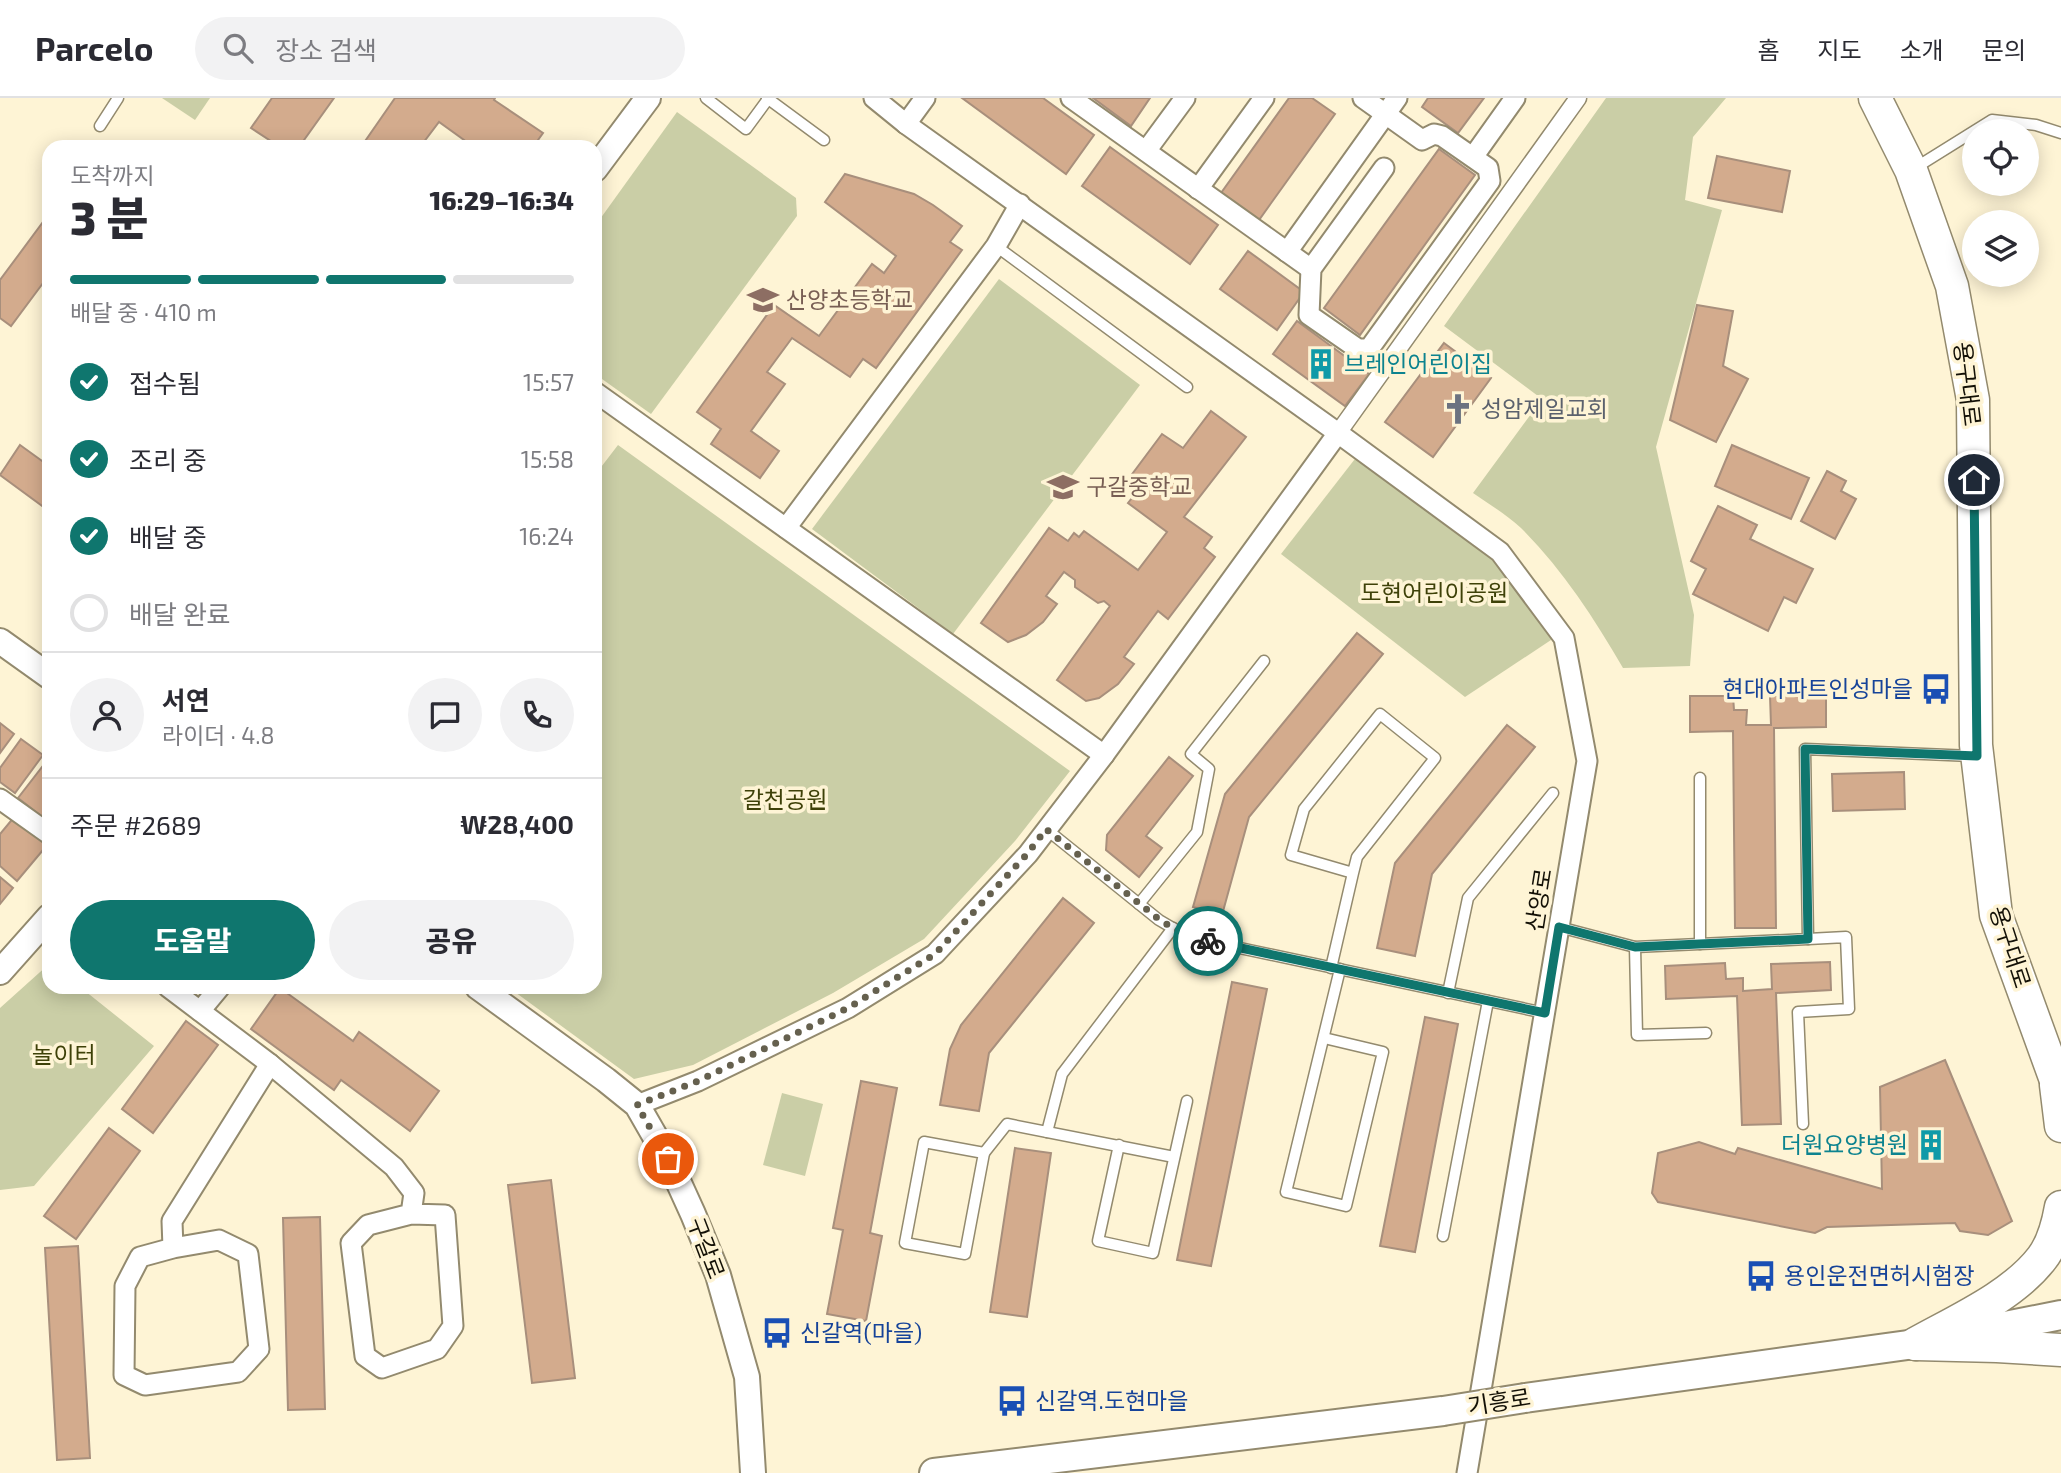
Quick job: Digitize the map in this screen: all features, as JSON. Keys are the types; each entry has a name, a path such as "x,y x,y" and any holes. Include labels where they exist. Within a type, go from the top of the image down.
{"main road":[{"name":"용구대로","path":"1875,98 1911,170 1952,286 1973,400 1977,756 1996,915 2059,1090 2061,1126"},
{"path":"1915,1344 2003,1295 2043,1258 2058,1223 2061,1208"},
{"name":"기흥로","path":"934,1473 1443,1411 1915,1344 2061,1315"},
{"path":"1915,1344 2061,1350"}],"street":[{"path":"602,160 648,98"},
{"name":"산양로","path":"874,98 906,124 1500,552 1564,638 1587,761 1466,1473"},
{"path":"906,124 925,98"},
{"path":"1071,98 1311,269"},
{"path":"1146,151 1185,98"},
{"path":"1198,189 1264,98"},
{"path":"1363,98 1391,106 1422,140 1434,134 1442,135 1488,169 1490,181 1369,349 1358,349 1309,315 1311,269 1384,168"},
{"path":"1473,158 1516,98"},
{"path":"637,1105 698,1081 848,1008 935,954 1028,853 1104,755 1578,98"},
{"path":"1287,252 1391,106"},
{"path":"786,528 996,246 1020,204"},
{"path":"602,397 1104,755"},
{"path":"0,641 42,671"},
{"path":"0,799 42,829"},
{"path":"0,972 42,925"},
{"path":"177,994 270,1064 394,1167 414,1193 411,1214"},
{"path":"200,1011 214,994"},
{"name":"구갈로","path":"488,994 637,1105 668,1159 694,1214 718,1275 747,1377 753,1473"},
{"path":"173,1248 172,1221 270,1064"},
{"path":"411,1214 444,1216 453,1326 437,1349 382,1368 365,1356 351,1243 368,1225 411,1214"},
{"path":"219,1240 248,1254 259,1349 238,1372 145,1385 124,1375 125,1286 140,1257 173,1248 219,1240"}],"lane":[{"path":"100,126 118,98"},
{"path":"706,98 746,129 767,98 824,140"},
{"path":"1911,170 1992,120 2036,125 2061,133"},
{"path":"996,246 1187,387"},
{"path":"1139,904 1197,832 1209,769 1191,754 1264,661"},
{"path":"1324,1038 1383,1052 1346,1206 1286,1192 1324,1038 1357,857 1435,758 1380,714 1304,809 1291,855 1353,873"},
{"path":"1808,939 1805,749 1977,756"},
{"path":"1700,778 1700,944"},
{"path":"1448,993 1468,898 1553,793"},
{"path":"1046,829 1139,904 1188,937 1545,1013"},
{"path":"1559,927 1635,947 1846,937 1849,1009 1798,1012 1803,1124"},
{"path":"1047,1132 1062,1074 1173,928"},
{"path":"1635,947 1637,1035 1706,1033"},
{"path":"1443,1236 1488,1001"},
{"path":"1119,1146 1098,1241 1153,1253 1187,1101"},
{"path":"984,1153 925,1142 905,1243 965,1254 984,1153 1007,1124 1174,1157"}],"green space":[{"path":"162,98 210,98 195,120"},
{"path":"1606,98 1726,98 1693,137 1685,200 1722,210 1656,447 1694,615 1690,666 1623,668 1589,613 1550,560 1516,523 1473,493 1542,399 1444,326"},
{"path":"677,112 796,198 797,216 651,414 602,379 602,216"},
{"path":"999,279 1140,385 953,634 812,529"},
{"name":"갈천공원","path":"618,445 1070,771 1015,841 924,939 833,993 693,1065 634,1079 518,994 602,994 602,466"},
{"name":"도현어린이공원","path":"1358,455 1496,560 1554,638 1465,697 1281,554"},
{"name":"놀이터","path":"42,970 42,994 89,994 154,1046 34,1186 0,1190 0,1008"},
{"path":"782,1093 823,1104 805,1176 763,1165"}],"building":[{"path":"272,98 334,98 304,140 269,140 251,128"},
{"path":"395,98 495,98 494,100 543,133 538,140 464,140 439,122 425,140 366,140"},
{"path":"962,98 1043,98 1094,135 1066,174"},
{"path":"1093,98 1150,98 1131,126"},
{"path":"1289,98 1312,98 1335,114 1259,220 1221,193"},
{"path":"1428,98 1484,98 1458,133 1422,107"},
{"path":"1110,147 1218,225 1190,264 1082,186"},
{"path":"1439,149 1475,175 1360,335 1324,308"},
{"path":"1717,156 1790,171 1782,212 1708,198"},
{"path":"845,174 914,194 933,205 962,226 950,242 962,250 876,368 863,359 850,377 792,338 767,372 785,384 751,431 779,451 760,478 711,444 721,429 697,412 774,305 819,336 872,264 884,273 896,256 825,202"},
{"path":"42,223 42,284 11,326 0,318 0,280"},
{"path":"1248,251 1304,292 1277,330 1220,289"},
{"path":"1697,305 1733,311 1723,366 1748,379 1716,442 1670,420"},
{"name":"브레인어린이집","path":"1297,321 1369,374 1345,406 1273,354"},
{"path":"1444,343 1491,378 1433,457 1385,422"},
{"path":"1211,411 1246,437 1184,517 1212,537 1204,548 1215,557 1168,619 1158,611 1124,657 1134,664 1118,684 1099,698 1086,701 1057,680 1110,606 1104,601 1098,603 1075,587 1075,580 1064,572 1046,596 1057,604 1043,622 1026,635 1008,642 981,623 1049,528 1068,541 1074,533 1079,537 1084,531 1138,570 1167,532 1128,503 1139,489 1127,481 1162,434 1183,448"},
{"path":"20,445 42,461 42,506 0,475"},
{"path":"1732,445 1809,478 1791,519 1715,486"},
{"path":"1827,471 1846,481 1841,491 1856,499 1835,539 1801,521"},
{"path":"1718,506 1757,525 1750,539 1813,569 1796,603 1784,597 1768,631 1693,594 1706,569 1691,561"},
{"path":"1357,633 1383,654 1249,817 1222,915 1193,907 1225,794"},
{"path":"1826,695 1826,727 1774,728 1776,928 1735,928 1733,731 1690,732 1690,696 1733,696 1734,710 1747,710 1746,725 1771,725 1770,696"},
{"path":"0,723 14,734 0,753"},
{"path":"1507,725 1535,747 1432,874 1415,956 1377,948 1395,863"},
{"path":"21,739 42,754 15,793 0,782 0,768"},
{"path":"1169,757 1193,776 1146,836 1162,848 1139,877 1106,850 1107,835"},
{"path":"42,767 42,817 18,798"},
{"path":"1904,772 1905,809 1833,811 1832,774"},
{"path":"15,816 42,839 42,851 17,881 0,866 0,834"},
{"path":"0,877 13,888 0,904"},
{"path":"1063,898 1094,923 989,1053 979,1111 940,1105 950,1049 961,1025"},
{"path":"1830,962 1831,990 1776,993 1781,1124 1742,1125 1737,996 1666,999 1665,966 1725,963 1726,979 1743,978 1743,991 1772,989 1771,964"},
{"path":"1232,982 1267,989 1211,1266 1177,1260"},
{"path":"276,994 288,994 353,1041 359,1032 439,1091 410,1131 341,1080 334,1090 251,1029"},
{"path":"1425,1017 1458,1024 1415,1252 1380,1246"},
{"path":"186,1021 218,1045 153,1133 122,1109"},
{"name":"더원요양병원","path":"1945,1060 2012,1221 1988,1235 1960,1231 1955,1223 1827,1227 1815,1233 1658,1202 1652,1193 1658,1153 1699,1142 1735,1154 1738,1148 1882,1189 1880,1087"},
{"path":"861,1081 897,1088 870,1233 882,1236 866,1321 827,1314 843,1230 833,1228"},
{"path":"109,1128 140,1151 76,1239 44,1216"},
{"path":"1015,1148 1051,1153 1027,1317 990,1312"},
{"path":"551,1180 575,1378 532,1383 508,1185"},
{"path":"320,1217 325,1409 288,1410 283,1218"},
{"path":"78,1246 90,1458 57,1460 45,1248"}],"way so far":[{"path":"668,1159 637,1105 698,1081 848,1008 935,954 1028,853 1046,829 1160,920 1188,937 1208,941"}],"place":[{"name":"산양초등학교","path":"763,300"},
{"name":"브레인어린이집","path":"1321,364"},
{"name":"성암제일교회","path":"1458,409"},
{"name":"구갈중학교","path":"1063,487"},
{"name":"현대아파트인성마을","path":"1936,689"},
{"name":"더원요양병원","path":"1931,1145"},
{"name":"용인운전면허시험장","path":"1761,1276"},
{"name":"신갈역(마을)","path":"777,1333"},
{"name":"신갈역.도현마을","path":"1012,1401"}],"route":[{"path":"1208,941 1545,1013 1559,927 1635,947 1808,939 1805,749 1977,756 1974,480"}]}
